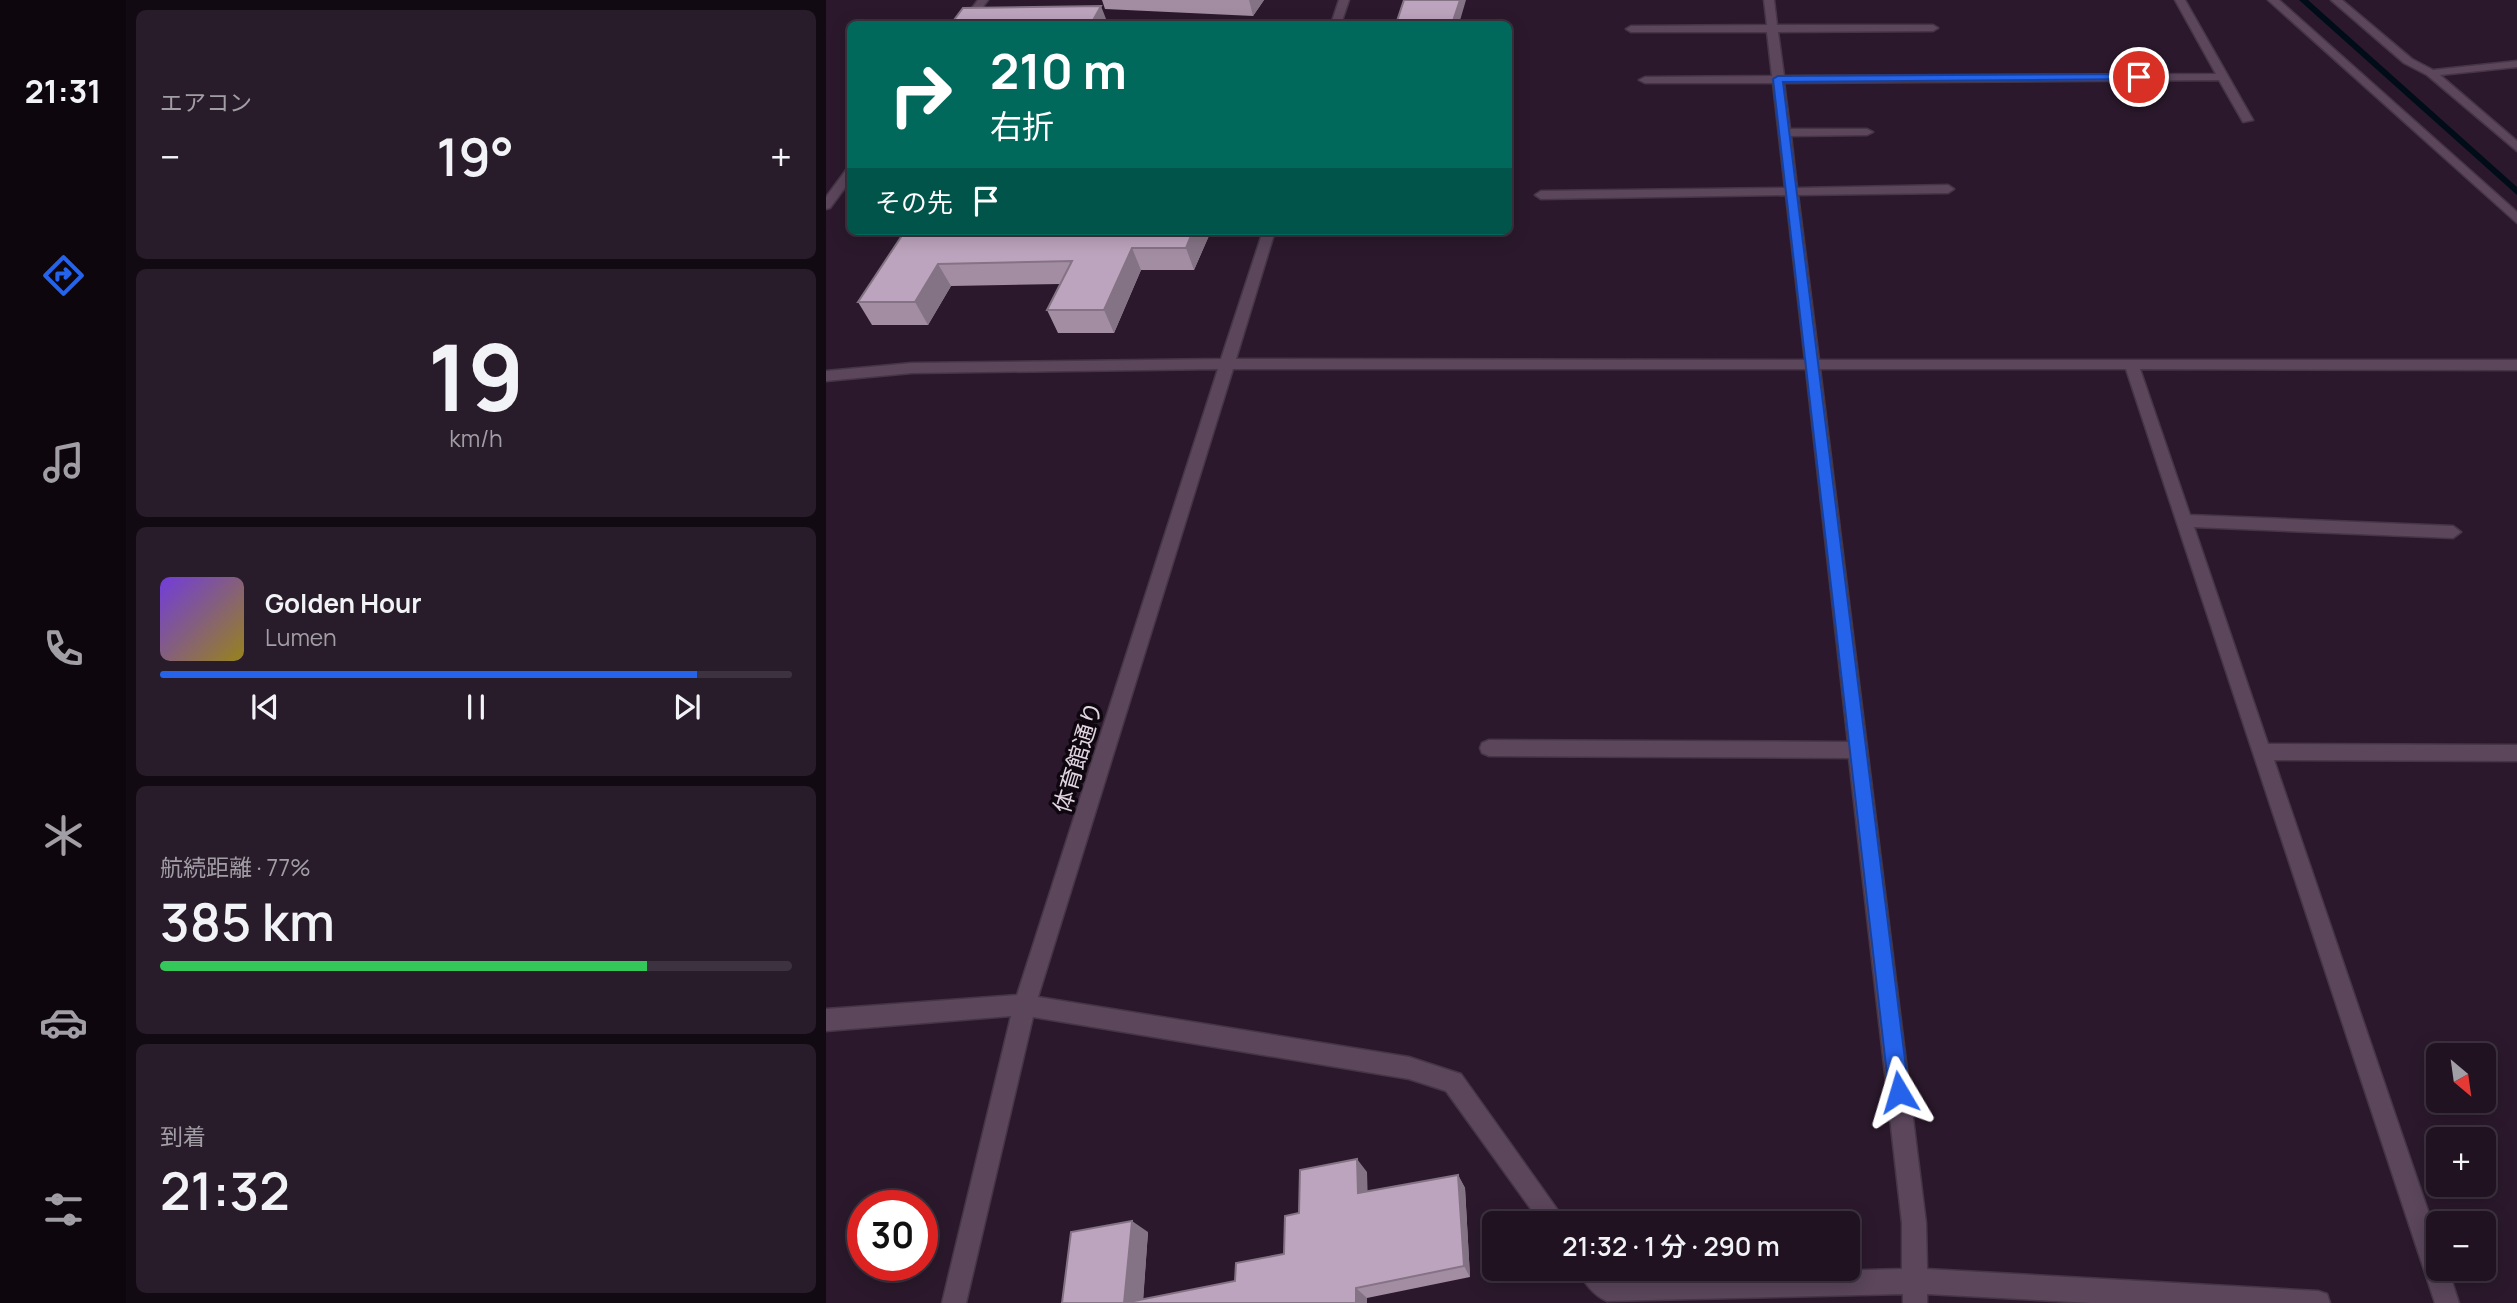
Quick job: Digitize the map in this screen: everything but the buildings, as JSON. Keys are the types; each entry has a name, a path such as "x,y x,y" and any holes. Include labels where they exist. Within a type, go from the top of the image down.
{"street":[{"path":"967,21 983,0"},
{"path":"1337,21 1344,0"},
{"path":"1769,0 1914,1223 1914,1292"},
{"path":"2180,0 2246,121"},
{"path":"2273,0 2517,219"},
{"path":"2336,0 2408,61 2431,73 2517,147"},
{"path":"1631,29 1933,28"},
{"path":"2431,73 2517,64"},
{"path":"1645,80 2223,77"},
{"path":"1784,133 1867,132"},
{"path":"826,205 847,177"},
{"path":"1541,195 1948,189"},
{"name":"体育館通り","path":"954,1303 1026,1005 1268,235"},
{"path":"826,376 912,368 1226,364 1813,367 2517,365"},
{"path":"2132,366 2447,1303"},
{"path":"2184,522 2453,532"},
{"path":"1489,748 1858,750"},
{"path":"2262,752 2517,753"},
{"path":"826,1020 1026,1005 1409,1068 1453,1082 1546,1211"},
{"path":"1600,1281 1607,1289 1914,1292 2318,1303"}],"waterway":[{"path":"2303,0 2517,192"}],"route":[{"path":"1899,1092 1778,79 2139,77"}]}
